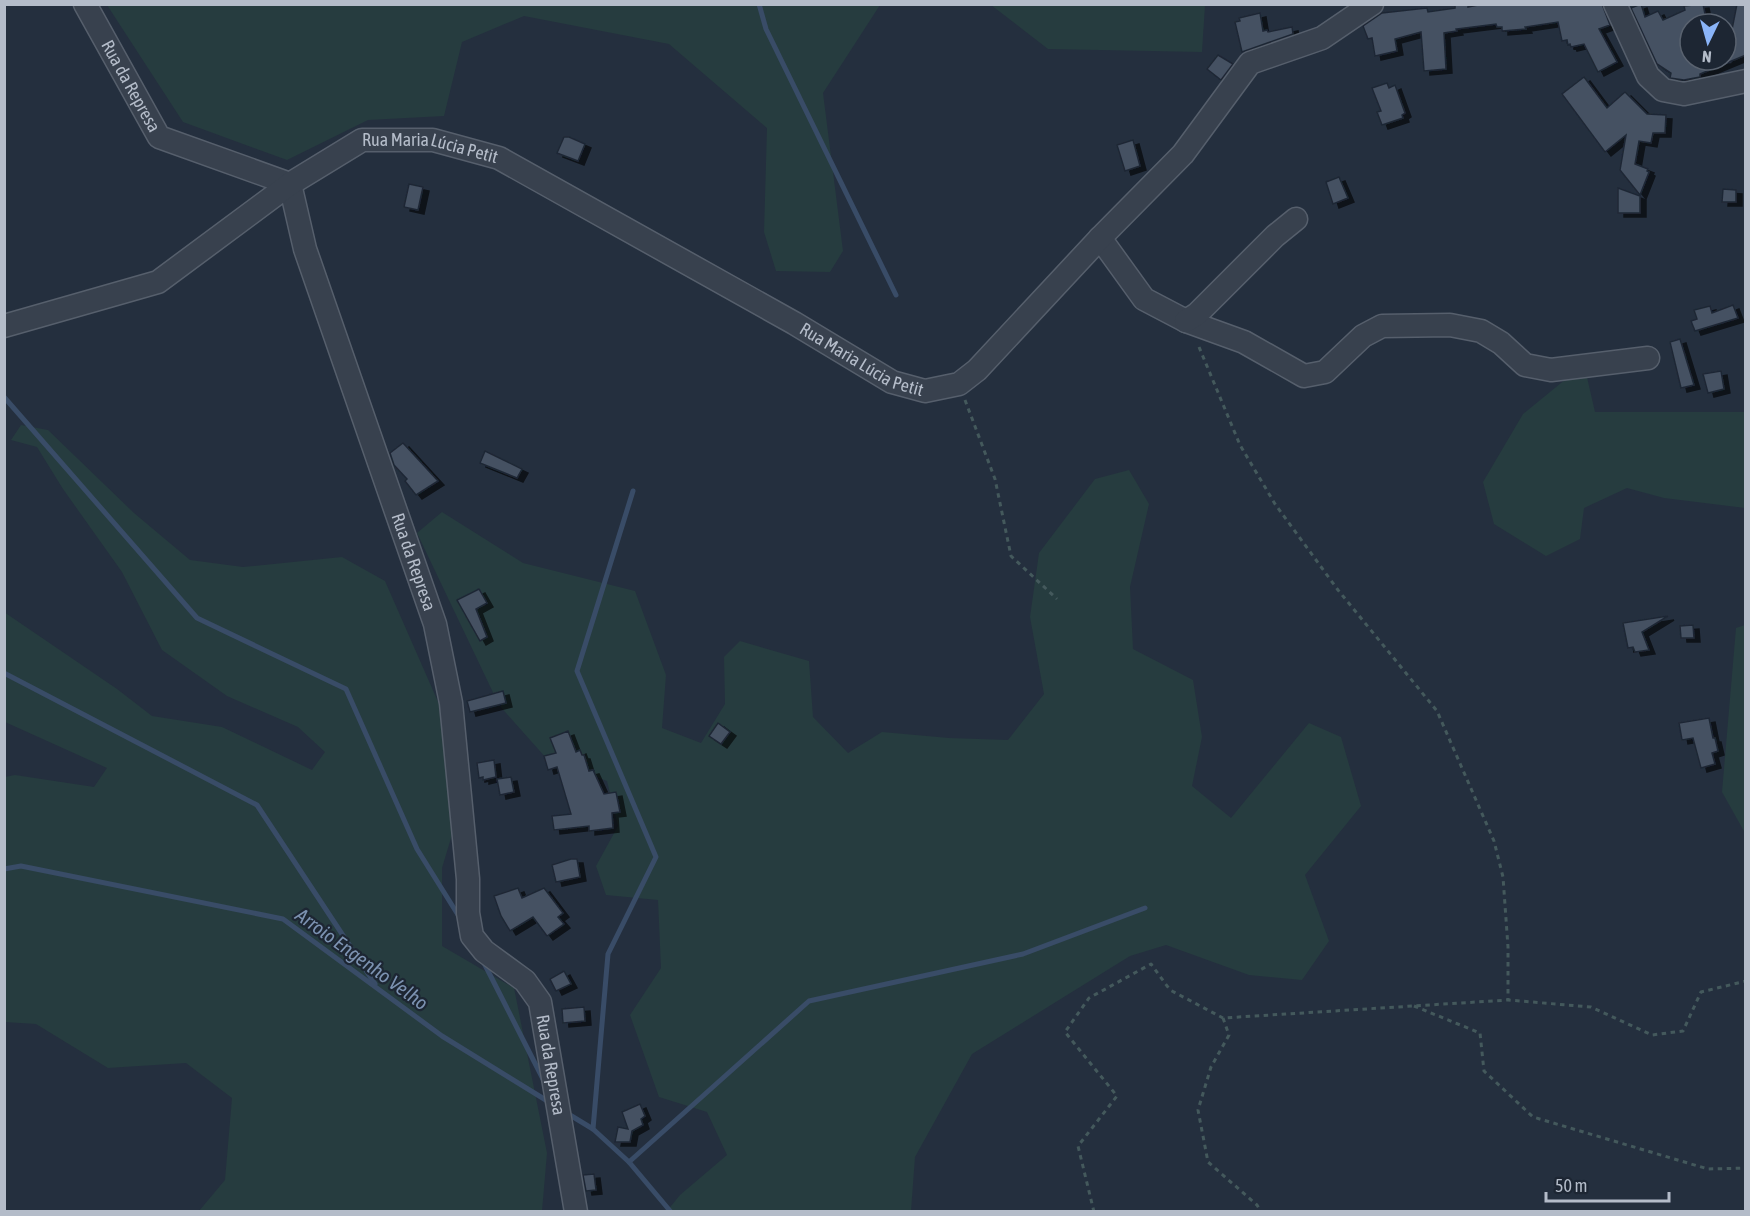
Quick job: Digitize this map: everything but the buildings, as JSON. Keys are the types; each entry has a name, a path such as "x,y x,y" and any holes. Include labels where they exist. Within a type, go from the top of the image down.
{"street":[{"name":"Rua da Represa","path":"85,4 159,136 290,184 305,249 435,624 451,703 468,879 468,913 472,936 484,951 525,981 540,1002 576,1212"},
{"name":"Rua Maria Lúcia Petit","path":"4,326 158,282 290,184 362,140 434,140 500,158 794,323 892,382 925,391 959,384 977,370 1100,238 1183,154 1250,63 1322,38 1372,4"},
{"path":"1615,4 1648,76 1663,90 1684,94 1746,81"},
{"path":"1186,321 1197,314 1275,236 1296,219"},
{"path":"1100,238 1144,299 1186,321 1244,342 1304,376 1325,372 1363,336 1382,326 1450,325 1481,331 1502,343 1525,365 1551,370 1648,358"}],"path":[{"path":"1186,321 1208,365 1240,445 1275,504 1338,590 1437,711 1494,841 1503,877 1508,947 1508,1000"},
{"path":"959,384 995,479 1011,556 1057,599"},
{"path":"1094,1212 1078,1146 1118,1096 1065,1032 1089,998 1151,964 1170,990 1223,1018 1508,1000 1591,1007 1652,1035 1683,1031 1701,992 1746,981"},
{"path":"1413,1006 1480,1033 1484,1071 1533,1117 1708,1169 1746,1168"},
{"path":"1223,1018 1229,1035 1211,1067 1198,1110 1208,1162 1257,1205 1261,1212"}],"green space":[{"path":"107,5 880,5 823,93 843,251 830,272 776,271 764,232 767,128 669,44 524,16 462,42 444,116 368,120 287,160 183,122"},
{"path":"991,5 1205,5 1202,52 1048,49"},
{"path":"1586,373 1595,412 1745,412 1745,508 1664,498 1627,488 1584,508 1580,539 1546,556 1494,524 1483,482 1523,414 1572,374"},
{"path":"21,425 48,430 134,513 190,560 243,567 342,557 385,581 446,720 461,805 442,868 442,946 514,988 547,1153 542,1211 199,1211 225,1180 232,1098 186,1063 108,1068 36,1024 5,1022 5,777 15,775 94,787 107,768 5,722 4,612 117,689 152,716 222,727 312,770 325,752 298,727 227,696 162,650 122,572 63,489 37,447 11,440"},
{"path":"1129,470 1149,504 1130,587 1133,649 1193,680 1202,737 1192,786 1231,818 1309,723 1341,737 1361,806 1305,875 1329,941 1302,980 1249,975 1166,945 1130,956 972,1054 915,1157 911,1211 667,1211 680,1195 727,1155 707,1112 659,1097 630,1015 661,968 658,900 606,895 596,866 618,826 607,781 547,759 499,705 417,533 442,512 523,563 635,591 666,675 662,728 701,743 725,704 724,657 740,641 809,661 813,717 848,753 882,732 1008,740 1044,694 1030,617 1039,553 1095,479"},
{"path":"1746,625 1745,833 1722,792 1736,628"}],"waterway":[{"path":"759,4 766,29 896,295"},
{"path":"4,397 197,618 346,689 417,849 460,918"},
{"path":"593,1129 608,954 656,857 577,671 633,491"},
{"path":"4,673 257,805 375,984"},
{"name":"Arroio Engenho Velho","path":"4,869 21,866 283,919 442,1036 549,1102"},
{"path":"629,1162 809,1001 1023,954 1145,908"},
{"path":"483,961 544,1081"},
{"name":"Arroio Engenho Velho","path":"565,1112 593,1129 629,1162 671,1212"}]}
